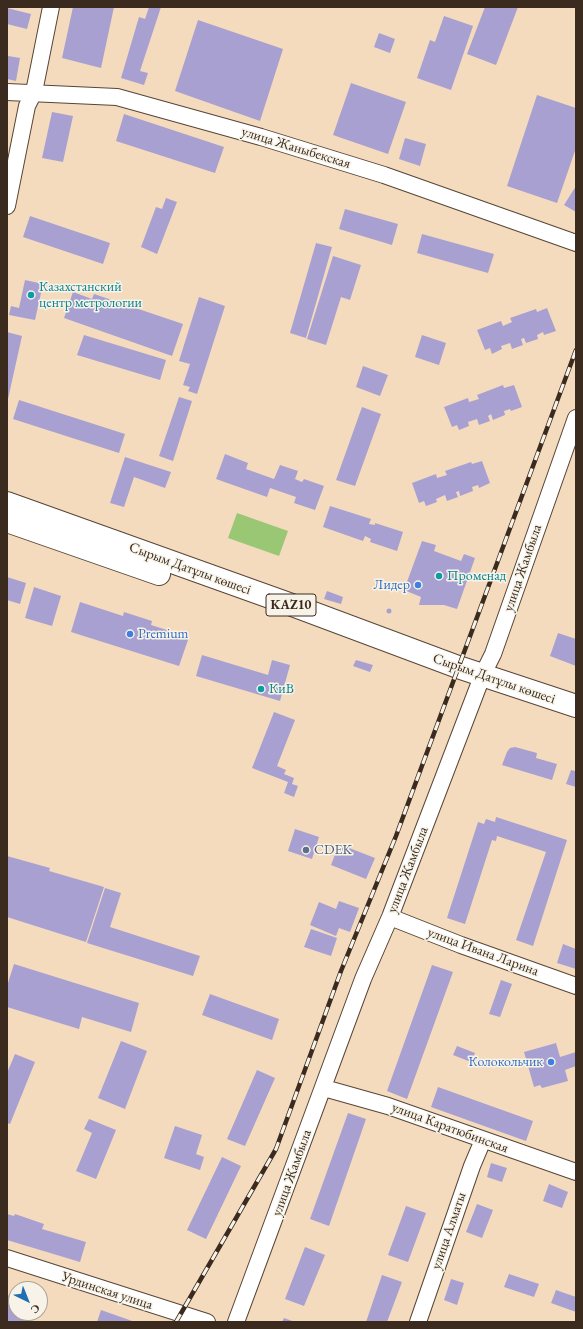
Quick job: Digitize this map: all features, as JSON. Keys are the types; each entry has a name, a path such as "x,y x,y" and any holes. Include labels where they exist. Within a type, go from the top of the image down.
{"highway":[{"name":"Сырым Датұлы көшесі","path":"7,504 292,605 458,667 481,681 576,720"},
{"name":"Сырым Датұлы көшесі","path":"7,521 391,654 453,679 481,681 576,706"}],"street":[{"path":"7,206 27,106 34,92 51,7"},
{"name":"улица Жаныбекская","path":"7,92 34,92 117,97 246,132 384,175 576,243"},
{"name":"улица Жамбыла","path":"236,1322 324,1088 363,979 390,916 481,681 493,654 576,418"},
{"name":"улица Ивана Ларина","path":"390,916 461,945 576,986"},
{"name":"улица Каратюбинская","path":"324,1088 388,1106 576,1172"},
{"name":"улица Алматы","path":"418,1322 472,1166 483,1140"},
{"name":"Урдинская улица","path":"7,1258 206,1322"}],"green space":[{"path":"237,513 288,531 279,556 228,538"}],"building":[{"path":"73,7 114,7 101,68 62,58"},
{"path":"149,7 161,7 140,71 148,73 144,85 121,78 139,17 145,19"},
{"path":"485,7 518,7 496,65 467,54"},
{"path":"7,8 31,14 27,29 7,24"},
{"path":"444,16 473,26 451,90 417,78 430,40 435,42"},
{"path":"198,20 283,49 260,121 175,91"},
{"path":"379,33 395,39 390,53 374,47"},
{"path":"8,56 20,58 16,81 7,79"},
{"path":"351,83 406,102 388,154 333,135"},
{"path":"537,95 576,108 576,148 557,203 507,186"},
{"path":"52,112 73,116 63,162 42,158"},
{"path":"124,114 224,147 215,173 116,141"},
{"path":"405,138 426,144 420,166 399,159"},
{"path":"576,186 576,212 564,205"},
{"path":"166,198 177,202 157,254 141,247 156,207 162,209"},
{"path":"345,209 398,224 392,245 339,229"},
{"path":"30,216 110,243 103,264 23,237"},
{"path":"422,234 494,254 488,273 417,253"},
{"path":"316,243 332,247 306,338 290,333"},
{"path":"333,256 361,265 350,300 341,297 326,345 307,339"},
{"name":"Казахстанский центр метрологии","path":"25,280 43,284 35,320 9,315 11,306 19,308"},
{"path":"73,292 92,299 94,294 183,324 172,356 64,318"},
{"path":"199,297 225,306 197,394 188,391 190,387 183,385 190,364 179,361"},
{"path":"547,308 556,331 544,335 543,332 537,335 538,339 526,343 524,338 521,339 523,345 512,349 510,343 501,346 502,349 492,354 490,348 485,350 477,330 501,321 503,326 512,322 510,318 536,309 537,312"},
{"path":"7,332 22,336 8,399 7,399"},
{"path":"84,335 166,360 160,380 77,355"},
{"path":"422,335 446,343 439,365 415,357"},
{"path":"363,366 388,375 380,396 356,387"},
{"path":"503,385 504,388 514,385 522,407 511,411 510,409 504,411 505,415 493,420 491,414 488,416 490,421 479,425 477,419 468,422 469,426 459,430 457,425 452,427 444,407 468,398 469,402 479,399 477,395"},
{"path":"179,397 192,401 173,461 159,456"},
{"path":"19,400 125,434 119,453 13,419"},
{"path":"362,407 381,414 355,486 336,480"},
{"path":"225,454 248,463 246,469 274,479 280,465 298,471 295,479 302,482 304,479 324,486 315,510 294,503 296,497 270,488 267,497 216,479"},
{"path":"125,457 171,472 165,488 134,477 124,507 110,503"},
{"path":"482,461 490,483 479,488 478,485 472,487 473,491 460,496 459,491 456,492 458,497 447,501 445,495 436,499 437,502 426,506 424,501 419,503 412,483 436,474 437,478 447,475 445,471 471,462 472,464"},
{"path":"330,506 371,519 369,524 375,525 375,523 403,532 397,551 370,542 371,539 365,536 363,541 323,527"},
{"name":"Променад","path":"422,541 436,545 434,551 461,561 464,554 475,558 457,609 444,605 419,605 421,597 404,590"},
{"path":"7,577 26,583 20,604 7,600"},
{"path":"34,587 61,596 52,626 25,618"},
{"path":"327,591 343,597 341,604 324,599"},
{"name":"Premium","path":"80,602 123,616 124,612 152,621 151,625 189,637 179,666 71,632"},
{"path":"389,608 392,611 389,614 386,611"},
{"path":"558,633 576,639 576,666 550,656"},
{"name":"КиВ","path":"202,655 268,675 272,660 290,665 280,701 196,676"},
{"path":"356,660 373,665 370,672 353,666"},
{"path":"274,712 295,720 277,766 286,770 284,774 294,778 292,784 298,786 294,797 284,793 288,782 252,768"},
{"path":"515,747 537,753 536,758 557,764 552,780 502,765 507,752 510,748"},
{"path":"576,768 576,787 566,784 571,770 575,771"},
{"path":"496,817 567,840 533,946 516,940 546,852 497,836 496,841 492,840 465,924 447,918 478,822 484,824 486,819 495,822"},
{"path":"295,829 319,837 312,859 288,851"},
{"path":"339,844 375,858 366,879 331,865"},
{"path":"7,856 50,868 49,871 104,887 86,942 7,917"},
{"path":"105,888 121,893 110,927 200,956 193,976 87,943"},
{"path":"339,901 359,908 350,932 339,928 336,936 310,925 319,902 336,909"},
{"path":"311,929 337,938 331,956 304,947"},
{"path":"563,944 576,949 576,969 557,963"},
{"path":"14,964 139,1003 131,1032 82,1017 79,1029 7,1007 7,986"},
{"path":"432,965 453,972 407,1099 387,1091"},
{"path":"501,980 512,984 500,1017 489,1014"},
{"path":"210,994 279,1019 272,1040 202,1015"},
{"path":"121,1041 147,1051 125,1109 98,1098"},
{"name":"Колокольчик","path":"556,1043 560,1057 576,1052 576,1066 565,1070 568,1081 542,1088 540,1085 534,1087 524,1052"},
{"path":"457,1046 475,1053 471,1062 453,1055"},
{"path":"15,1054 35,1062 10,1124 7,1123 7,1073"},
{"path":"257,1070 275,1078 245,1146 227,1139"},
{"path":"438,1087 533,1121 526,1141 431,1107"},
{"path":"348,1113 366,1119 329,1226 310,1219"},
{"path":"89,1119 116,1130 96,1179 76,1171 92,1133 84,1129"},
{"path":"175,1126 202,1135 196,1154 204,1157 200,1170 164,1158"},
{"path":"222,1157 241,1166 206,1239 187,1230"},
{"path":"491,1163 507,1168 502,1182 487,1177"},
{"path":"549,1184 568,1192 562,1208 543,1201"},
{"path":"477,1204 493,1210 482,1238 466,1232"},
{"path":"406,1206 426,1213 408,1262 388,1255"},
{"path":"7,1214 14,1216 15,1214 44,1224 42,1229 86,1242 80,1262 7,1240"},
{"path":"305,1247 325,1255 304,1306 285,1299"},
{"path":"509,1274 539,1284 534,1297 504,1287"},
{"path":"382,1275 402,1282 387,1322 366,1322"},
{"path":"451,1279 464,1283 457,1305 444,1300"},
{"path":"556,1290 576,1297 576,1312 551,1303"},
{"path":"7,1295 8,1321 29,1321 7,1322"},
{"path":"101,1310 135,1322 97,1322"},
{"path":"284,1318 295,1322 282,1322"}],"railway":[{"path":"176,1322 276,1149 341,971 396,836 576,350"}],"place":[{"name":"Казахстанский центр метрологии","path":"31,295"},
{"name":"Променад","path":"439,576"},
{"name":"Лидер","path":"418,585"},
{"name":"Premium","path":"130,634"},
{"name":"КиВ","path":"261,689"},
{"name":"CDEK","path":"306,850"},
{"name":"Колокольчик","path":"551,1062"}]}
